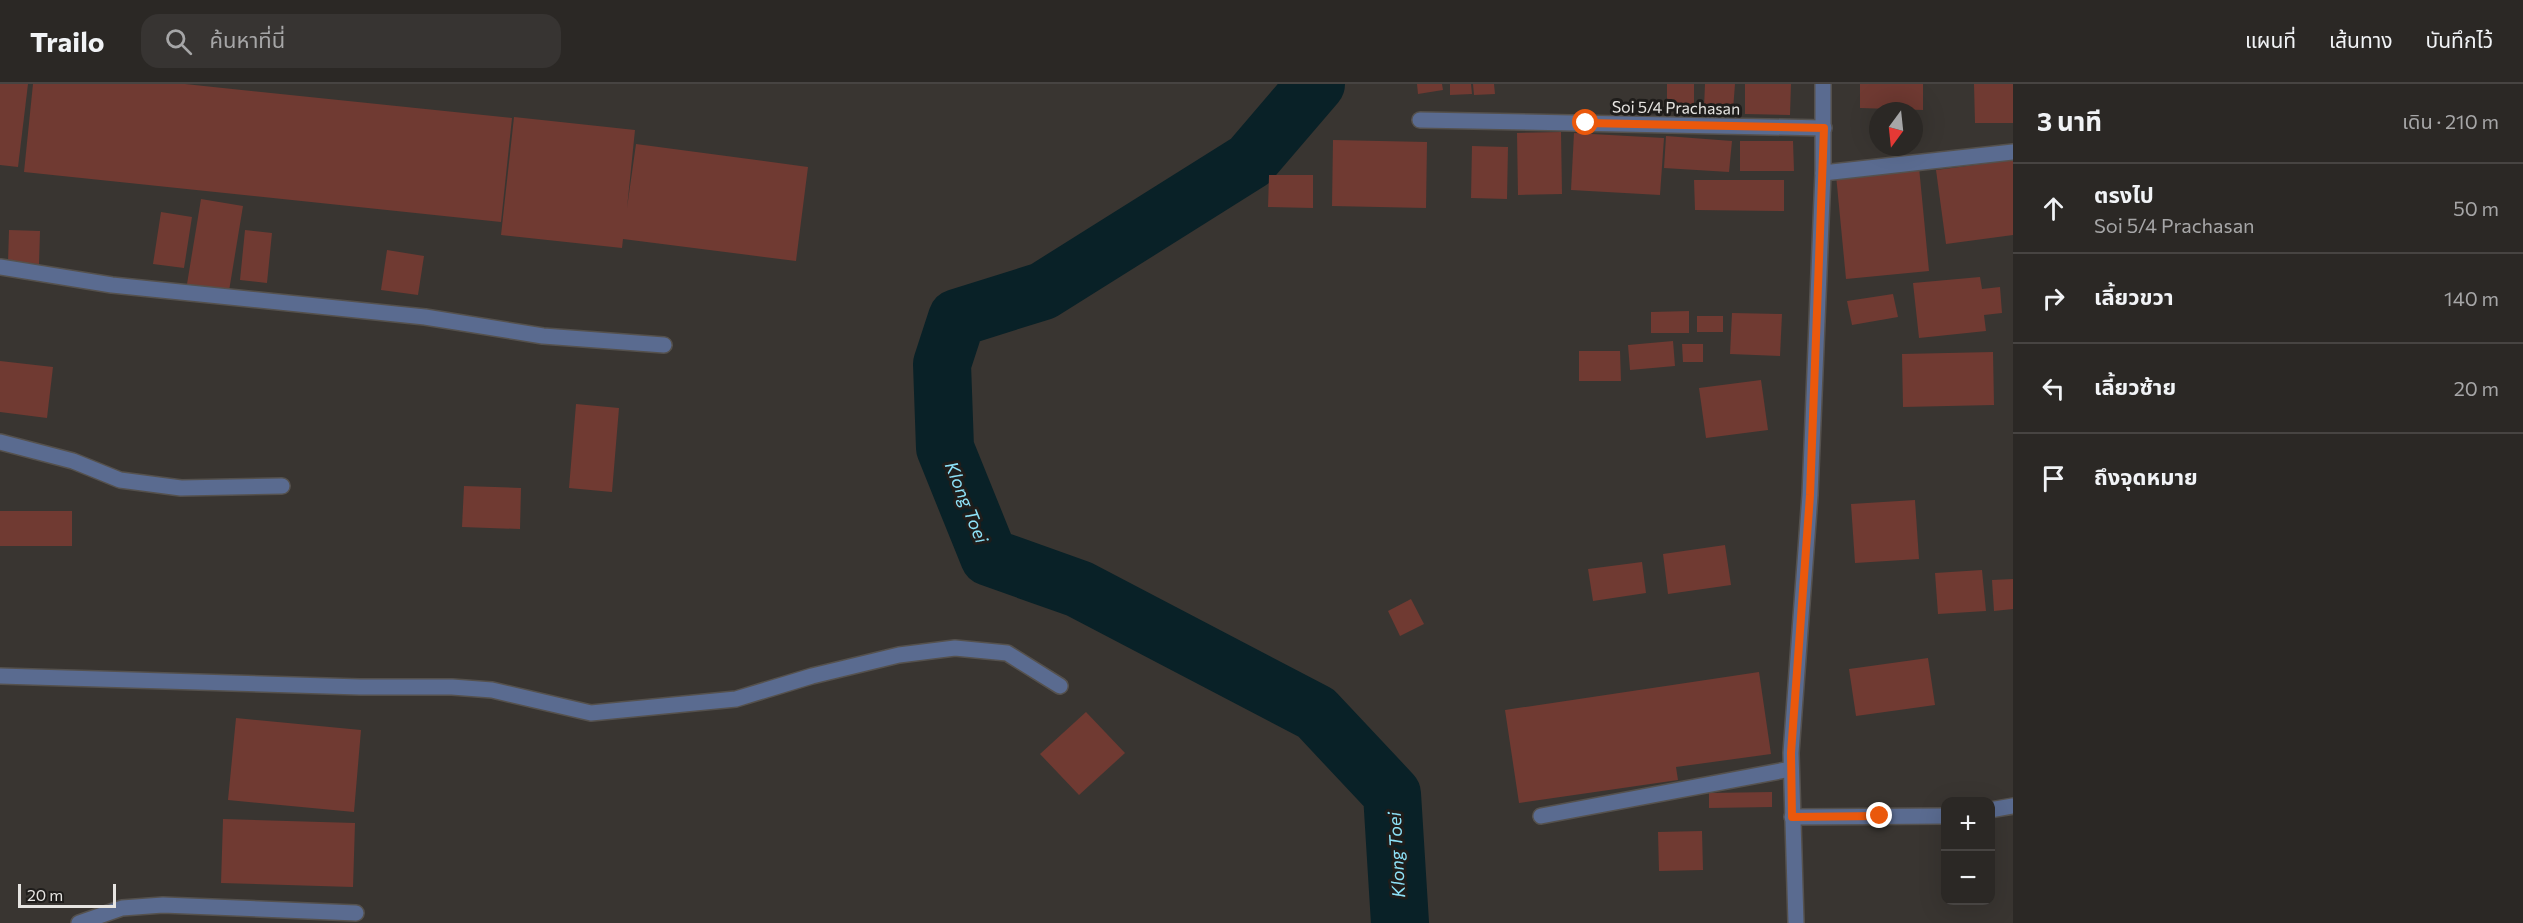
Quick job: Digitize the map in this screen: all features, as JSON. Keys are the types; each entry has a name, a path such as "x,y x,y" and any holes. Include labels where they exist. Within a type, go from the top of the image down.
{"street":[{"path":"1796,923 1791,769 1810,495 1823,173 1823,84"},
{"name":"Soi 5/4 Prachasan","path":"1420,120 1824,128"},
{"path":"1823,173 2013,152"},
{"path":"0,267 123,286 425,317 543,336 664,345"},
{"path":"0,442 73,461 120,480 181,488 282,486"},
{"path":"0,676 360,687 452,687 492,690 591,713 736,699 812,676 899,655 955,648 1007,653 1060,686"},
{"path":"1541,816 1791,769"},
{"path":"1995,809 2013,806"},
{"path":"1792,817 1941,816"},
{"path":"79,923 122,908 163,905 356,913"}],"building":[{"path":"0,84 28,84 18,167 0,165"},
{"path":"33,84 185,84 512,118 501,222 24,172"},
{"path":"1417,84 1442,84 1443,90 1418,94"},
{"path":"1450,84 1471,84 1472,94 1450,95"},
{"path":"1473,84 1494,84 1495,94 1474,95"},
{"path":"1667,84 1694,84 1694,108 1667,108"},
{"path":"1705,84 1735,84 1733,110 1704,108"},
{"path":"1745,84 1791,84 1790,115 1745,114"},
{"path":"1860,84 1923,84 1923,102 1869,102 1869,108 1860,108"},
{"path":"1974,84 2013,84 2013,123 1975,123"},
{"path":"514,117 635,130 627,208 636,144 808,167 796,261 623,239 622,248 501,235"},
{"path":"1561,132 1562,194 1518,195 1517,133"},
{"path":"1574,133 1664,138 1660,195 1571,190"},
{"path":"1666,136 1732,141 1729,172 1664,168"},
{"path":"1333,140 1427,142 1426,208 1332,206"},
{"path":"1740,141 1793,141 1794,171 1740,171"},
{"path":"1472,146 1508,147 1507,199 1471,198"},
{"path":"2013,160 2013,235 1946,244 1936,170"},
{"path":"1919,167 1929,271 1846,279 1836,175"},
{"path":"1269,175 1313,175 1313,208 1268,207"},
{"path":"1694,180 1784,180 1784,211 1695,210"},
{"path":"201,199 243,206 229,291 187,284"},
{"path":"161,212 192,217 184,268 153,264"},
{"path":"9,230 40,231 39,264 8,263"},
{"path":"245,230 272,233 267,283 240,280"},
{"path":"387,250 424,256 418,295 381,290"},
{"path":"1980,277 1982,289 2000,287 2002,313 1984,315 1986,331 1919,338 1913,283"},
{"path":"1893,294 1898,317 1852,325 1847,301"},
{"path":"1689,311 1689,333 1651,333 1651,312"},
{"path":"1732,313 1782,314 1780,356 1730,354"},
{"path":"1697,316 1723,316 1723,332 1697,332"},
{"path":"1673,341 1675,366 1630,370 1628,345"},
{"path":"1682,344 1703,344 1703,362 1683,362"},
{"path":"1579,351 1620,351 1621,381 1579,381"},
{"path":"1993,352 1994,405 1903,407 1902,354"},
{"path":"0,361 53,367 47,418 0,412"},
{"path":"1761,380 1768,430 1706,438 1699,388"},
{"path":"576,404 619,408 612,492 569,488"},
{"path":"464,486 521,488 520,529 462,527"},
{"path":"1915,500 1919,559 1855,563 1851,504"},
{"path":"0,511 72,511 72,546 0,546"},
{"path":"1725,545 1731,585 1668,594 1663,554"},
{"path":"1642,562 1646,593 1593,601 1588,569"},
{"path":"1982,570 1986,611 1938,614 1935,573"},
{"path":"2013,579 2013,609 1994,611 1992,580"},
{"path":"1411,599 1424,624 1400,636 1388,611"},
{"path":"1928,658 1935,705 1856,716 1849,669"},
{"path":"1759,672 1771,754 1676,767 1678,780 1519,803 1505,710"},
{"path":"1086,712 1125,753 1079,795 1040,754"},
{"path":"236,718 361,730 354,812 228,800"},
{"path":"1772,792 1772,807 1709,808 1709,793"},
{"path":"223,819 355,823 353,887 221,883"},
{"path":"1702,831 1703,870 1659,871 1658,832"}],"waterway":[{"name":"Klong Toei","path":"1316,84 1250,161 1043,291 957,318 942,364 945,448 989,557 1079,589 1316,713 1392,794 1400,923"}],"route":[{"path":"1586,123 1824,128 1810,495 1791,753 1792,817 1880,816"}]}
